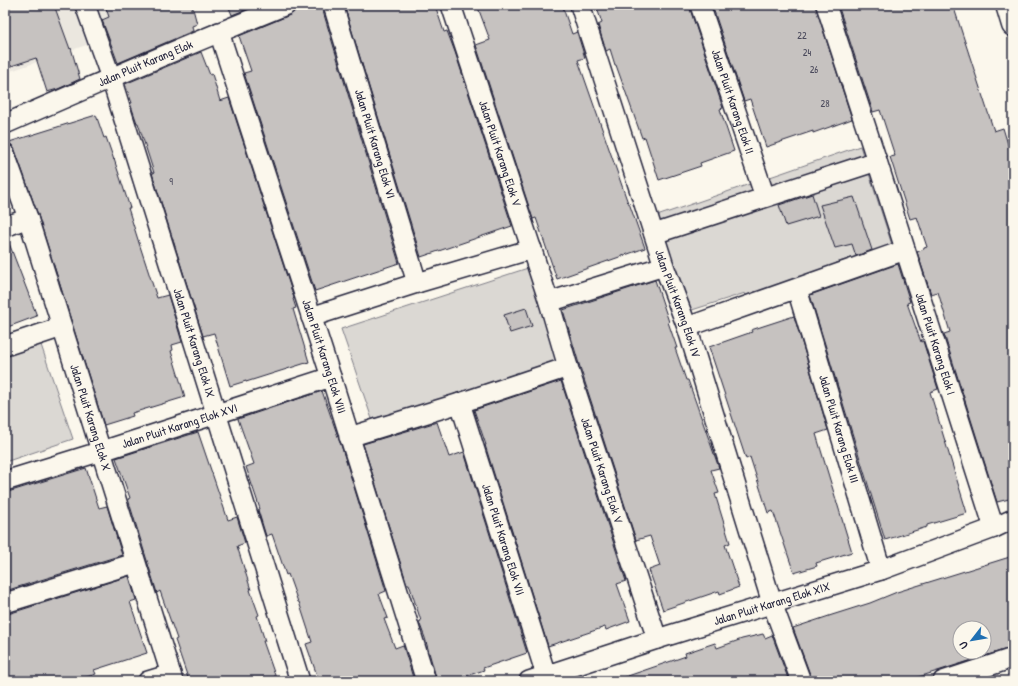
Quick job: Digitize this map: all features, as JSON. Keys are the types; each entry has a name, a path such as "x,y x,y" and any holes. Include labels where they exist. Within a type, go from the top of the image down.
{"street":[{"name":"Jalan Pluit Karang Elok IX","path":"85,5 111,78 300,681"},
{"name":"Jalan Pluit Karang Elok","path":"5,124 219,32 286,5"},
{"name":"Jalan Pluit Karang Elok VI","path":"333,5 417,283"},
{"name":"Jalan Pluit Karang Elok V","path":"451,5 549,302 568,367 657,639"},
{"name":"Jalan Pluit Karang Elok IV","path":"580,5 664,266 687,327 772,603 801,681"},
{"name":"Jalan Pluit Karang Elok II","path":"700,5 765,197"},
{"name":"Jalan Pluit Karang Elok I","path":"826,5 994,528"},
{"path":"1007,5 1013,25"},
{"name":"Jalan Pluit Karang Elok VIII","path":"219,32 331,377 426,681"},
{"name":"Jalan Pluit Karang Elok X","path":"5,154 28,218 172,677"},
{"path":"654,234 877,160"},
{"path":"5,227 28,218"},
{"path":"311,317 417,283 532,250"},
{"path":"687,327 905,250"},
{"path":"549,302 664,266"},
{"name":"Jalan Pluit Karang Elok III","path":"797,289 881,570"},
{"path":"5,346 62,327"},
{"path":"349,437 460,403 568,367"},
{"name":"Jalan Pluit Karang Elok XVI","path":"5,481 102,452 331,377"},
{"name":"Jalan Pluit Karang Elok VII","path":"460,403 537,678"},
{"name":"Jalan Pluit Karang Elok XIX","path":"537,678 657,639 881,570 994,528 1013,519"},
{"path":"5,603 135,563"},
{"path":"943,681 1013,658"},
{"path":"148,681 172,677"}],"shaded area":[{"path":"5,5 203,5 5,73"},
{"path":"860,146 892,245 836,263 838,269 746,297 745,293 689,311 657,216"},
{"path":"531,267 564,364 372,419 341,329"},
{"path":"39,339 73,439 5,462 5,351"}],"building":[{"path":"5,5 54,5 70,49 71,48 80,79 58,89 47,92 36,58 5,68"},
{"path":"105,5 192,5 197,24 192,26 193,31 118,63 102,20 109,17"},
{"path":"228,5 257,5 232,15"},
{"path":"297,5 322,5 399,263 315,291 244,73 251,71 239,36 290,15 295,11"},
{"path":"344,5 435,5 444,32 447,31 455,52 512,226 421,257"},
{"path":"477,5 562,5 572,34 577,32 585,58 578,60 645,248 557,279 536,218 533,219 476,45 490,40"},
{"path":"596,5 689,5 723,108 720,109 734,151 700,163 701,166 659,180 645,137 642,138 610,49 606,51 598,25 602,23"},
{"path":"712,5 815,5 852,119 813,133 813,131 766,147 750,99 744,101"},
{"path":"838,5 953,5 994,131 1003,128 1013,161 1013,498 997,502 944,334 950,332 938,292 931,294 917,252 927,247 917,217 910,219 890,157 895,156 880,110 873,112"},
{"path":"201,52 210,75 212,74 220,101 229,98 294,298 296,308 293,309 309,362 230,386 214,333 203,336 152,173 154,173 125,84"},
{"path":"96,115 104,138 106,137 114,159 157,298 168,295 182,342 172,345 173,350 171,351 185,397 132,413 133,416 104,425 38,215 15,150 12,145 6,143"},
{"path":"812,194 819,216 786,226 779,205"},
{"path":"854,197 872,250 856,256 852,244 835,248 820,205"},
{"path":"5,238 7,238 37,316 5,328"},
{"path":"898,264 910,302 907,303 921,342 923,341 938,389 930,392 967,513 885,540 810,295"},
{"path":"655,280 677,348 675,348 719,468 711,470 719,493 715,494 730,543 725,545 739,587 720,594 719,591 663,610 649,570 660,566 650,536 636,540 563,310"},
{"path":"526,308 532,326 510,333 504,315"},
{"path":"794,316 828,430 816,434 852,552 816,563 817,566 794,573 773,511 768,513 750,457 746,459 709,347 752,332 751,330"},
{"path":"561,381 626,581 617,584 630,621 606,630 605,627 548,646 474,410"},
{"path":"322,391 342,448 386,591 379,594 388,618 384,619 395,648 403,645 414,681 319,681 306,644 312,642 299,602 288,574 286,575 272,534 266,536 258,510 260,509 246,467 254,464 238,419"},
{"path":"437,422 449,457 464,452 527,653 483,668 484,670 452,681 437,681 419,622 421,621 409,584 407,584 363,444"},
{"path":"198,432 228,520 237,517 245,543 237,546 259,615 257,616 265,641 263,641 277,681 189,681 175,640 177,639 160,591 157,593 128,499 130,498 116,458"},
{"path":"86,468 99,508 107,506 122,555 5,591 5,492"},
{"path":"1013,556 1013,647 992,654 992,620 952,620 952,660 972,660 906,681 812,681 793,628 870,603 897,592"},
{"path":"129,576 136,600 130,602 147,653 94,670 96,674 74,681 5,681 5,614"},
{"path":"763,634 765,638 772,635 789,681 622,681 622,678 686,656 685,653 715,643 717,648 742,639"}]}
